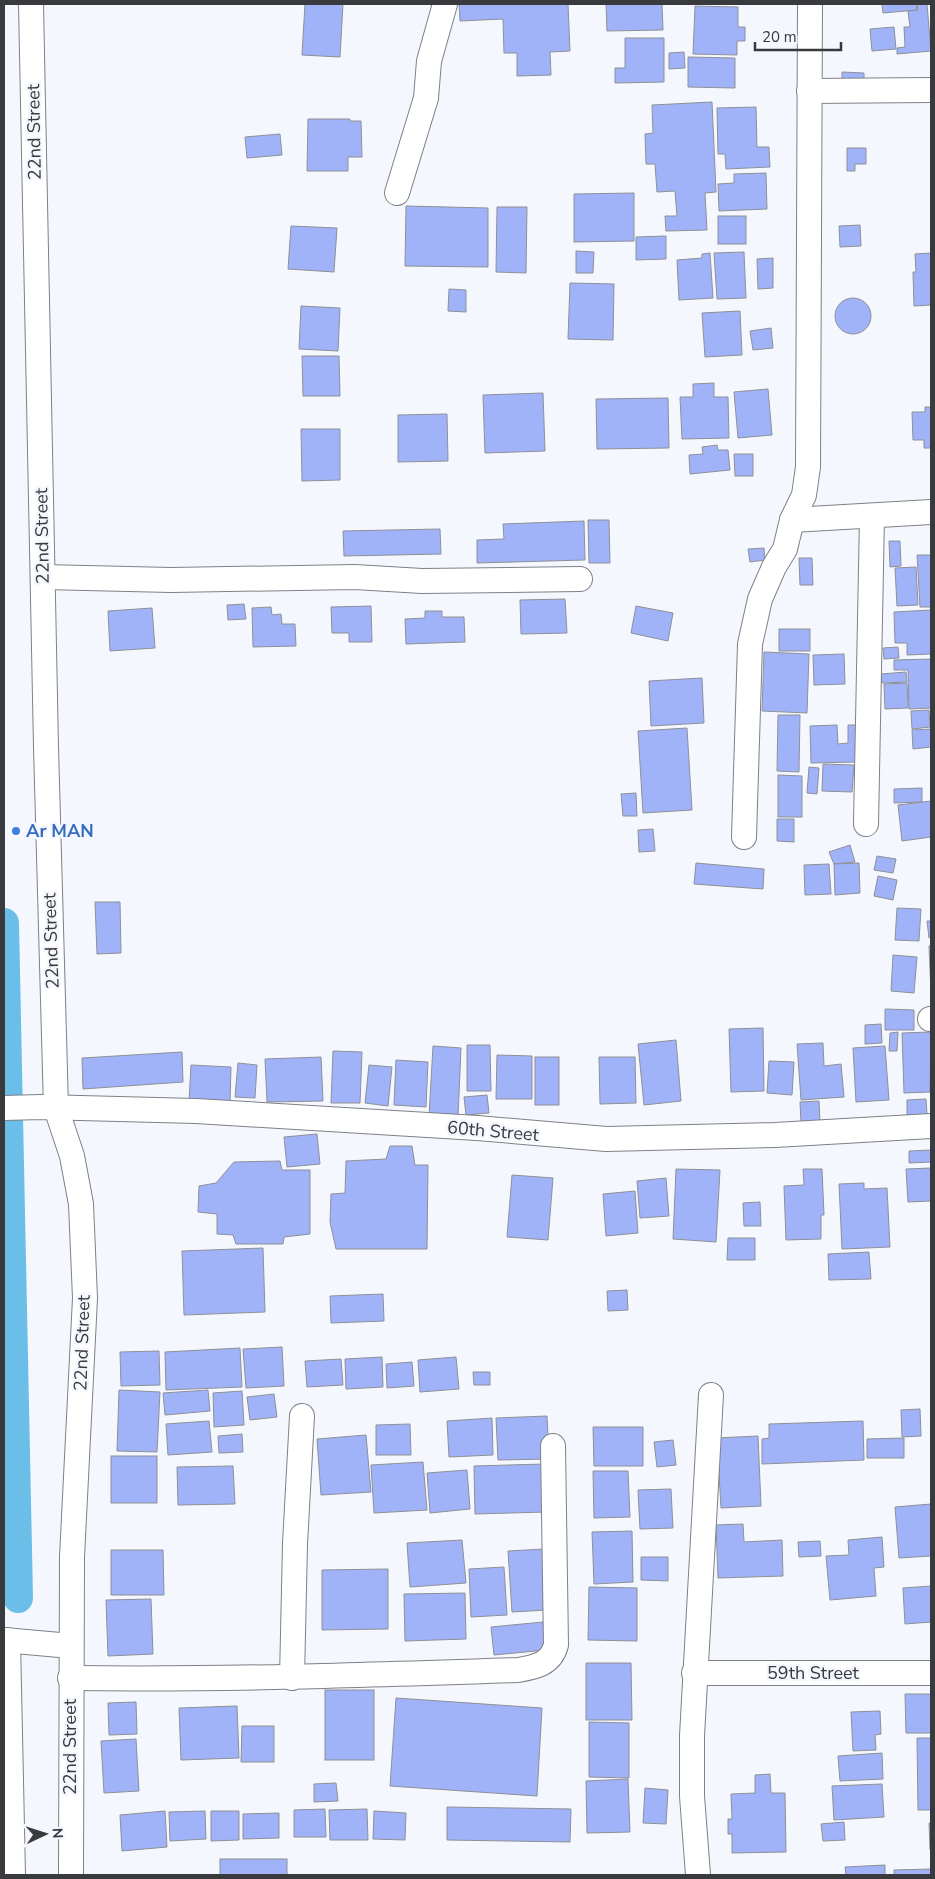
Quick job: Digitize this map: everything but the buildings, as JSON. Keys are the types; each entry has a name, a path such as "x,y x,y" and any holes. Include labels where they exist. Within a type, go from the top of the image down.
{"street":[{"name":"22nd Street","path":"31,4 43,578 48,1107 72,1156 81,1204 85,1298 72,1557 70,1875"},
{"path":"397,193 426,98 430,61 445,4"},
{"path":"744,837 750,644 760,599 774,567 785,549 792,520 804,496 808,467 810,4"},
{"path":"809,91 931,90"},
{"path":"792,520 872,517 931,512"},
{"path":"866,824 872,517"},
{"path":"43,578 172,580 355,577 422,581 580,579"},
{"name":"60th Street","path":"4,1108 48,1107 264,1114 477,1128 606,1139 775,1135 931,1126"},
{"path":"698,1875 692,1796 694,1673 704,1545 711,1395"},
{"path":"292,1678 302,1416"},
{"path":"70,1678 179,1680 292,1678 518,1670 542,1664 551,1658 556,1645 554,1446"},
{"path":"13,1875 6,1640 71,1646"},
{"name":"59th Street","path":"694,1673 931,1673"}],"waterway":[{"path":"4,923 18,1598"}],"place":[{"name":"Ar MAN","path":"16,831"}]}
